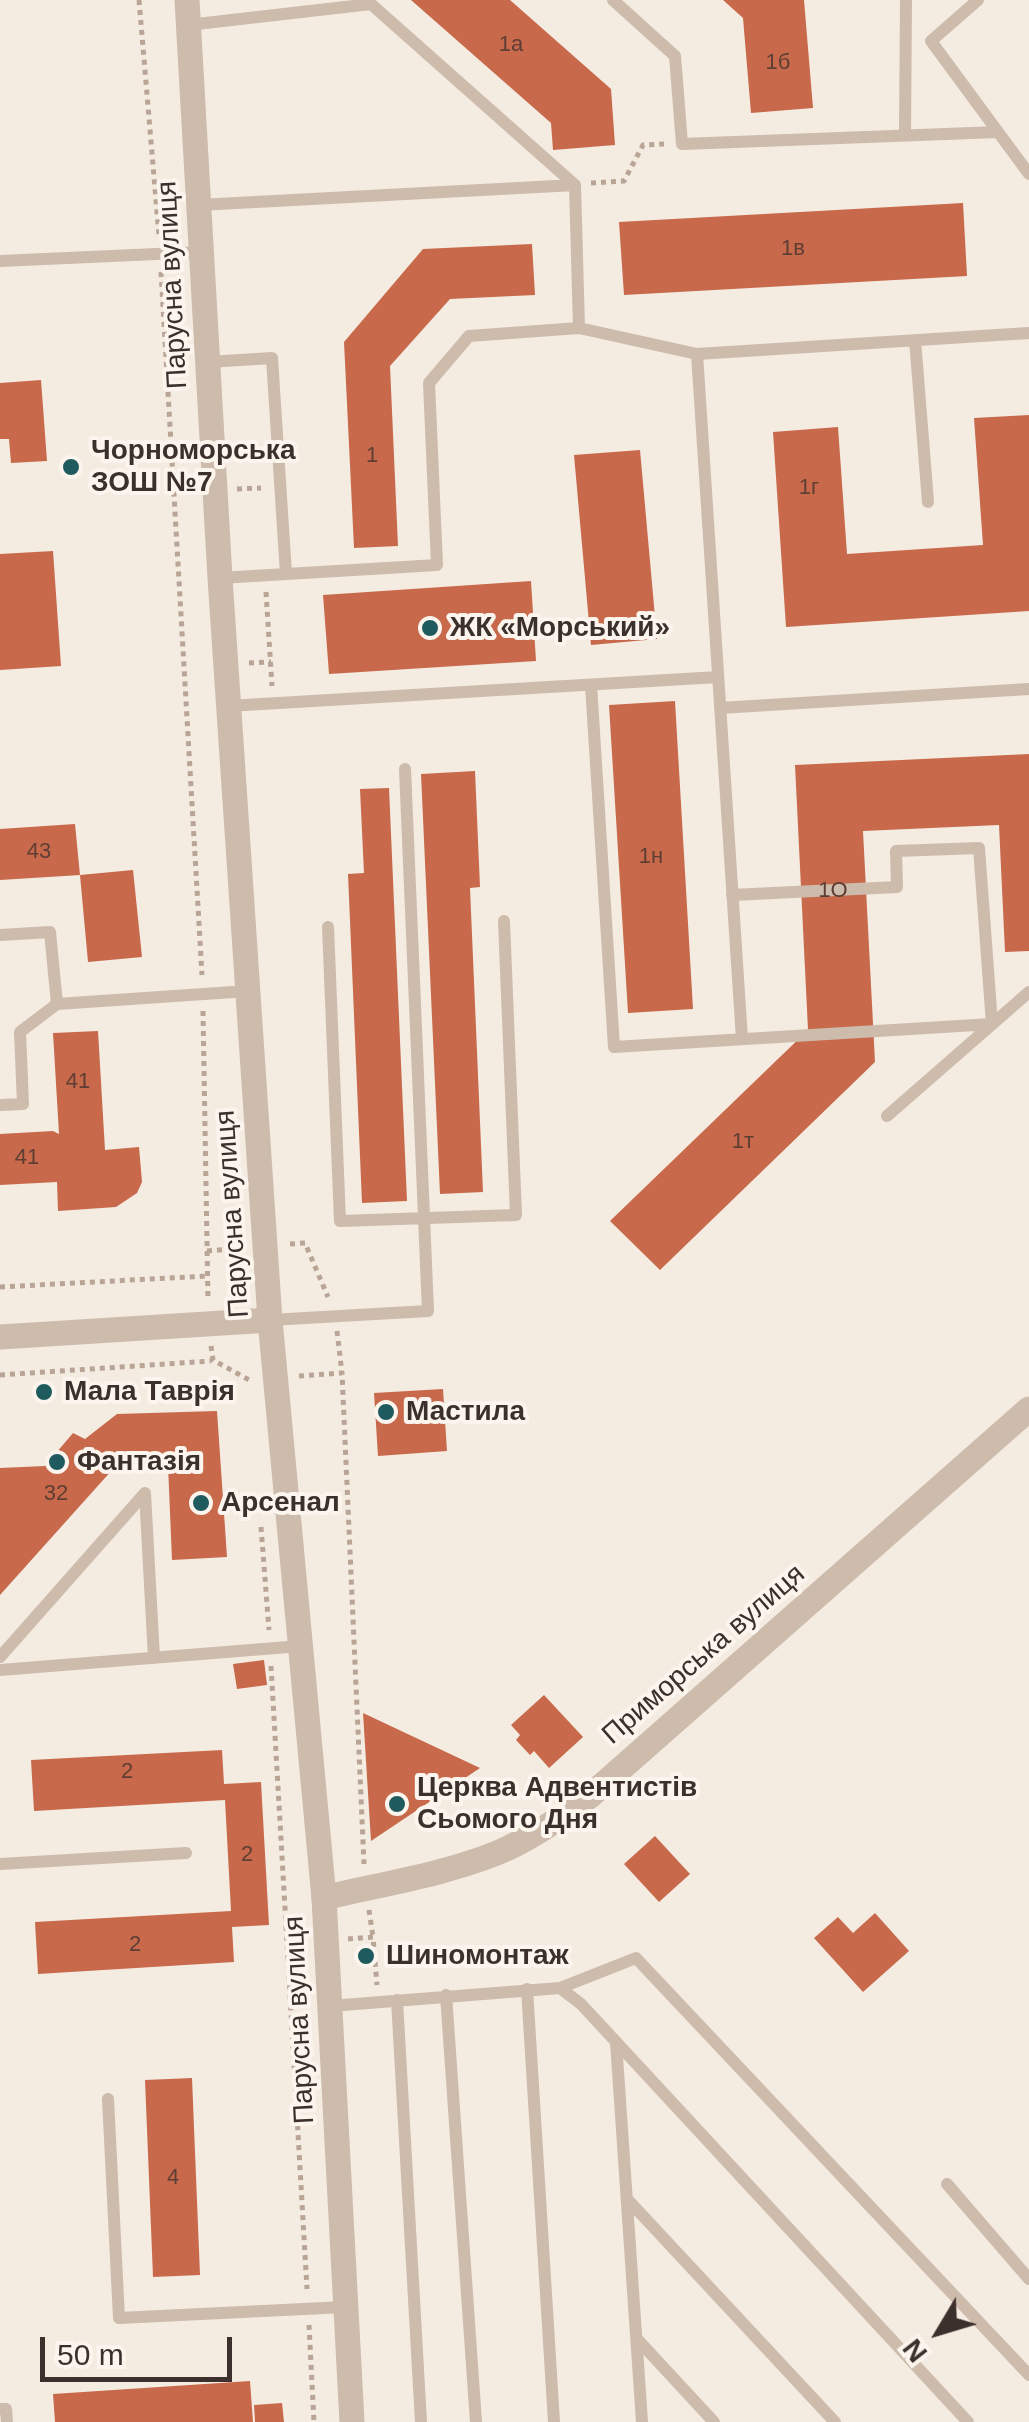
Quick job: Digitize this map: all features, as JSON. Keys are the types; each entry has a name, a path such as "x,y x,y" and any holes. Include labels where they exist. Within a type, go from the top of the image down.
{"street":[{"name":"Парусна вулиця","path":"188,12 228,706 270,1320 263,1378 301,1646 324,1898 352,2422"},
{"path":"0,1337 270,1320"},
{"name":"Приморська вулиця","path":"324,1898 456,1868 502,1852 552,1823 590,1796 1029,1408"}],"lane":[{"path":"613,0 676,56 682,144 998,132"},
{"path":"905,136 906,0"},
{"path":"978,0 931,42 1029,174"},
{"path":"188,12 371,4 575,184 579,328"},
{"path":"199,204 575,184"},
{"path":"0,261 201,252"},
{"path":"220,578 436,564 429,383 469,336 579,328 697,354 1029,333"},
{"path":"914,340 928,502"},
{"path":"697,354 742,1039"},
{"path":"208,362 272,358 286,574"},
{"path":"228,706 718,677"},
{"path":"591,684 614,1046 992,1024"},
{"path":"720,708 1029,689"},
{"path":"270,1320 428,1310 405,770"},
{"path":"732,895 898,887 896,851 979,848 992,1024"},
{"path":"328,927 340,1221 516,1215 504,921"},
{"path":"0,935 50,932 57,1004"},
{"path":"0,1105 23,1104 20,1032 57,1004 248,991"},
{"path":"887,1116 1029,992"},
{"path":"0,1656 145,1493 154,1658"},
{"path":"0,1670 301,1646"},
{"path":"0,1864 186,1853"},
{"path":"330,2006 560,1988 636,1958 1029,2375"},
{"path":"560,1988 616,2042 968,2422"},
{"path":"527,1990 554,2422"},
{"path":"446,1995 476,2422"},
{"path":"397,2000 420,2422"},
{"path":"616,2042 642,2422"},
{"path":"108,2099 119,2318 345,2308"},
{"path":"947,2184 1029,2279"},
{"path":"629,2201 835,2422"},
{"path":"637,2339 714,2422"},
{"path":"0,2410 6,2409 7,2422"}],"path":[{"path":"140,0 160,254 203,994 208,1324 213,1360"},
{"path":"575,184 624,181 644,145 682,144"},
{"path":"264,576 273,704"},
{"path":"0,1287 207,1276"},
{"path":"0,1375 213,1360 263,1378 342,1373 365,1888 378,2002"},
{"path":"252,1398 263,1378"},
{"path":"260,1514 314,2422"},
{"path":"326,1942 373,1937"}],"building":[{"path":"411,0 510,0 611,89 615,145 553,150 551,123"},
{"path":"723,0 804,0 813,108 751,113 743,18"},
{"path":"963,203 967,276 624,295 619,222"},
{"path":"532,244 535,295 450,299 390,366 398,546 354,548 344,342 423,249"},
{"path":"41,380 47,461 11,463 9,439 0,439 0,383"},
{"path":"1029,415 1029,611 786,627 773,432 838,427 847,554 983,545 974,418"},
{"path":"640,450 657,639 591,645 574,455"},
{"path":"53,551 61,666 0,670 0,554"},
{"name":"ЖК «Морський»","path":"531,581 536,661 329,674 323,595"},
{"path":"675,701 693,1009 628,1013 609,705"},
{"path":"1029,754 1029,951 1005,952 999,825 863,831 875,1062 660,1270 610,1221 808,1030 795,765"},
{"path":"475,771 480,887 470,888 483,1192 440,1194 421,774"},
{"path":"389,788 407,1201 362,1203 348,874 364,873 360,789"},
{"path":"75,824 80,875 0,880 0,829"},
{"path":"133,870 142,957 88,962 80,875"},
{"path":"98,1031 105,1150 139,1147 142,1182 137,1193 116,1207 58,1211 57,1182 0,1185 0,1134 59,1134 53,1033"},
{"path":"443,1389 447,1451 378,1456 374,1393"},
{"path":"217,1411 227,1557 172,1560 168,1465 113,1469 0,1595 0,1468 45,1466 73,1433 85,1439 117,1414"},
{"path":"264,1660 267,1685 237,1689 233,1664"},
{"path":"544,1695 583,1737 549,1768 534,1751 530,1755 516,1740 520,1735 511,1725"},
{"name":"Церква Адвентистів Сьомого Дня","path":"363,1713 480,1768 371,1841"},
{"path":"222,1750 224,1784 261,1782 269,1925 232,1927 234,1962 38,1974 35,1922 231,1911 225,1800 34,1811 31,1760"},
{"path":"655,1836 690,1874 659,1902 624,1864"},
{"path":"875,1913 909,1951 863,1992 814,1938 838,1917 853,1933"},
{"path":"192,2078 200,2275 153,2277 145,2080"},
{"path":"250,2381 253,2422 55,2422 53,2394"},
{"path":"282,2403 284,2422 255,2422 254,2405"}],"place":[{"name":"Чорноморська ЗОШ №7","path":"71,467"},
{"name":"ЖК «Морський»","path":"430,628"},
{"name":"Мала Таврія","path":"44,1392"},
{"name":"Мастила","path":"386,1412"},
{"name":"Фантазія","path":"57,1462"},
{"name":"Арсенал","path":"201,1503"},
{"name":"Церква Адвентистів Сьомого Дня","path":"397,1804"},
{"name":"Шиномонтаж","path":"366,1956"}]}
